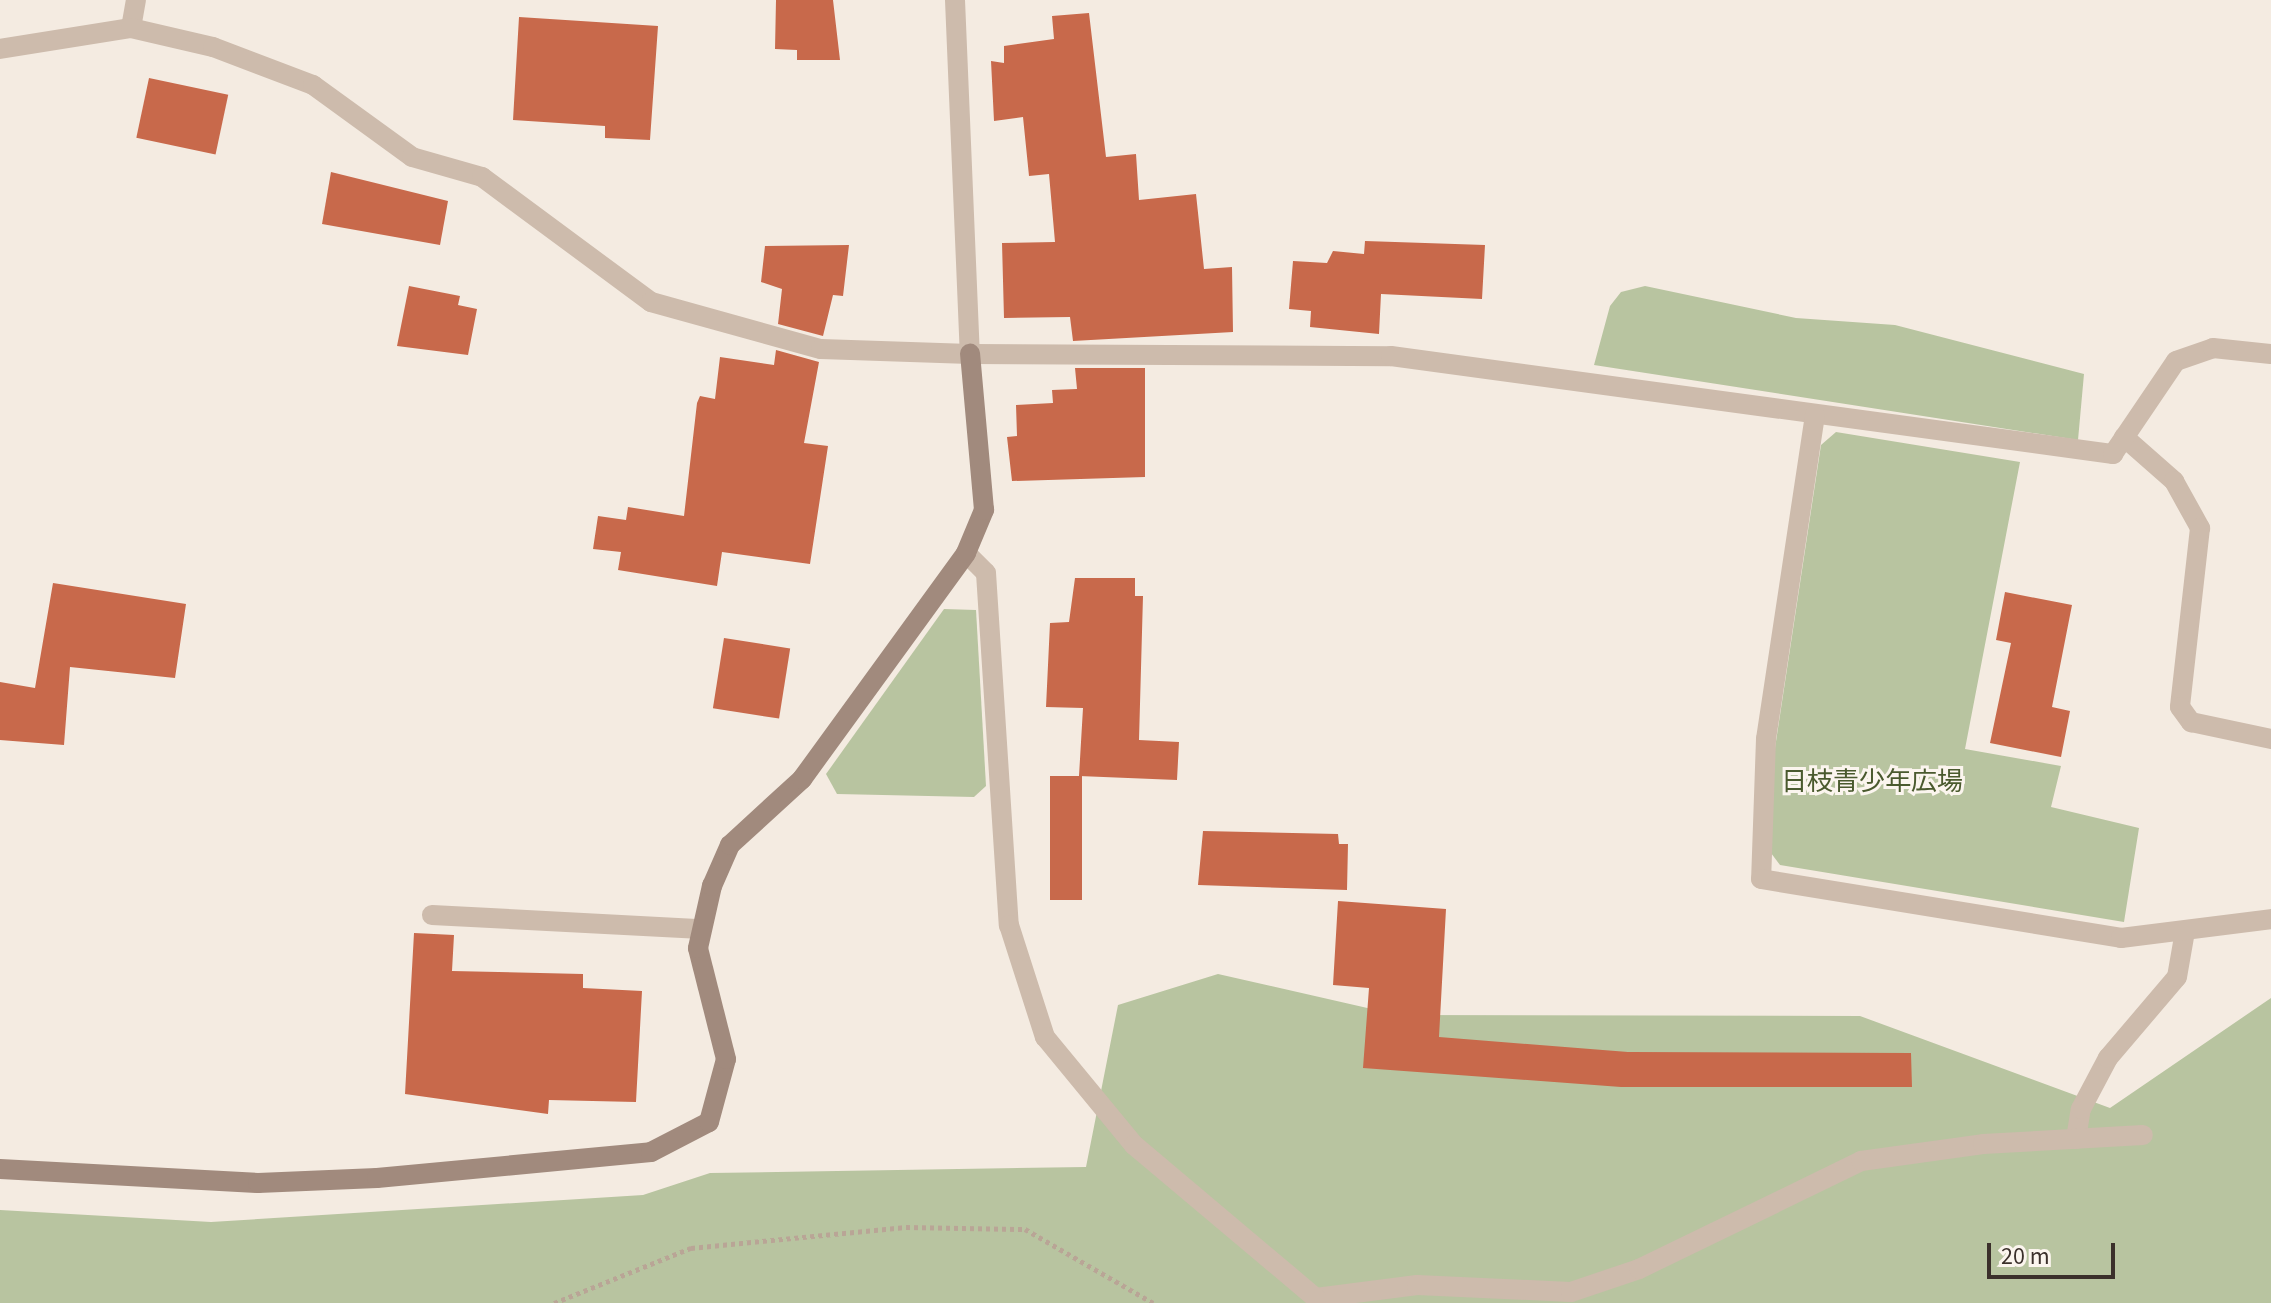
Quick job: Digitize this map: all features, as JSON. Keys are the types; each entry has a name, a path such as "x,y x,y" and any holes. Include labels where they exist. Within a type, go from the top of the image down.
{"street":[{"path":"131,28 136,0"},
{"path":"0,1169 258,1183 651,1152 683,1141 709,1122 726,1059 712,1023 697,929 730,845 802,779 966,553 984,510 970,354 955,0"},
{"path":"0,49 131,28 213,47 313,85 412,157 482,177 651,302 821,349 970,354 1391,356 2113,454 2176,361 2213,348 2271,354"},
{"path":"1815,415 1766,739 1761,879 2121,938 2271,919"},
{"path":"2124,437 2174,481 2200,528 2180,707 2191,722 2271,739"},
{"path":"966,553 986,573 1009,925 1045,1037 1134,1145 1321,1300 1417,1285 1571,1292 1639,1269 1861,1161 2143,1135"},
{"path":"432,915 697,929"},
{"path":"2076,1139 2081,1109 2108,1058 2177,977 2185,931"}],"path":[{"path":"554,1303 691,1248 906,1227 1025,1229 1153,1303"}],"green space":[{"path":"1645,286 1796,318 1895,325 2084,374 2078,440 1594,365 1610,306 1621,292"},
{"name":"日枝青少年広場","path":"1836,432 2020,462 1965,749 2061,766 2051,807 2139,828 2124,922 1780,865 1771,853 1775,748 1821,445"},
{"path":"944,609 976,610 986,786 974,797 837,794 826,774"},
{"path":"1218,974 1398,1015 1860,1016 2110,1108 2271,998 2271,1303 0,1303 0,1210 211,1222 643,1195 710,1173 1086,1167 1118,1005"}],"building":[{"path":"776,0 833,0 840,60 797,60 797,50 775,49"},
{"path":"1089,13 1106,157 1136,154 1139,200 1196,194 1204,269 1232,267 1233,332 1073,341 1070,317 1004,318 1002,243 1055,242 1049,174 1029,176 1023,117 994,121 991,61 1004,63 1004,46 1054,39 1052,16"},
{"path":"519,17 658,26 650,140 605,138 605,126 513,120"},
{"path":"149,78 228,95 216,155 136,138"},
{"path":"331,172 448,201 440,245 322,224"},
{"path":"1365,241 1485,245 1482,299 1381,294 1379,334 1310,327 1311,311 1289,309 1293,261 1327,263 1333,251 1364,254"},
{"path":"849,245 843,296 833,295 823,336 778,324 782,289 761,282 765,246"},
{"path":"409,286 460,296 458,305 477,309 468,355 397,346"},
{"path":"776,350 819,362 804,443 828,446 810,564 722,552 717,586 618,570 621,552 593,549 598,516 626,520 628,507 684,516 697,403 700,396 715,399 720,357 774,365"},
{"path":"1075,368 1145,368 1145,477 1012,481 1007,437 1017,436 1016,405 1053,403 1052,390 1077,389"},
{"path":"1075,578 1135,578 1135,596 1143,596 1139,740 1179,742 1177,780 1079,776 1083,708 1046,707 1050,623 1069,622"},
{"path":"53,583 186,604 175,678 70,667 64,745 0,740 0,682 35,688"},
{"path":"2005,592 2072,605 2052,707 2070,711 2061,757 1990,743 2011,643 1996,640"},
{"path":"724,638 790,648 779,719 713,708"},
{"path":"1050,776 1082,776 1082,900 1050,900"},
{"path":"1203,831 1338,834 1339,844 1348,844 1347,890 1198,885"},
{"path":"1338,901 1446,909 1439,1037 1628,1052 1911,1053 1912,1087 1621,1087 1363,1068 1369,988 1333,985"},
{"path":"414,933 454,935 452,971 583,974 583,988 642,991 636,1102 549,1100 548,1114 405,1094"}]}
